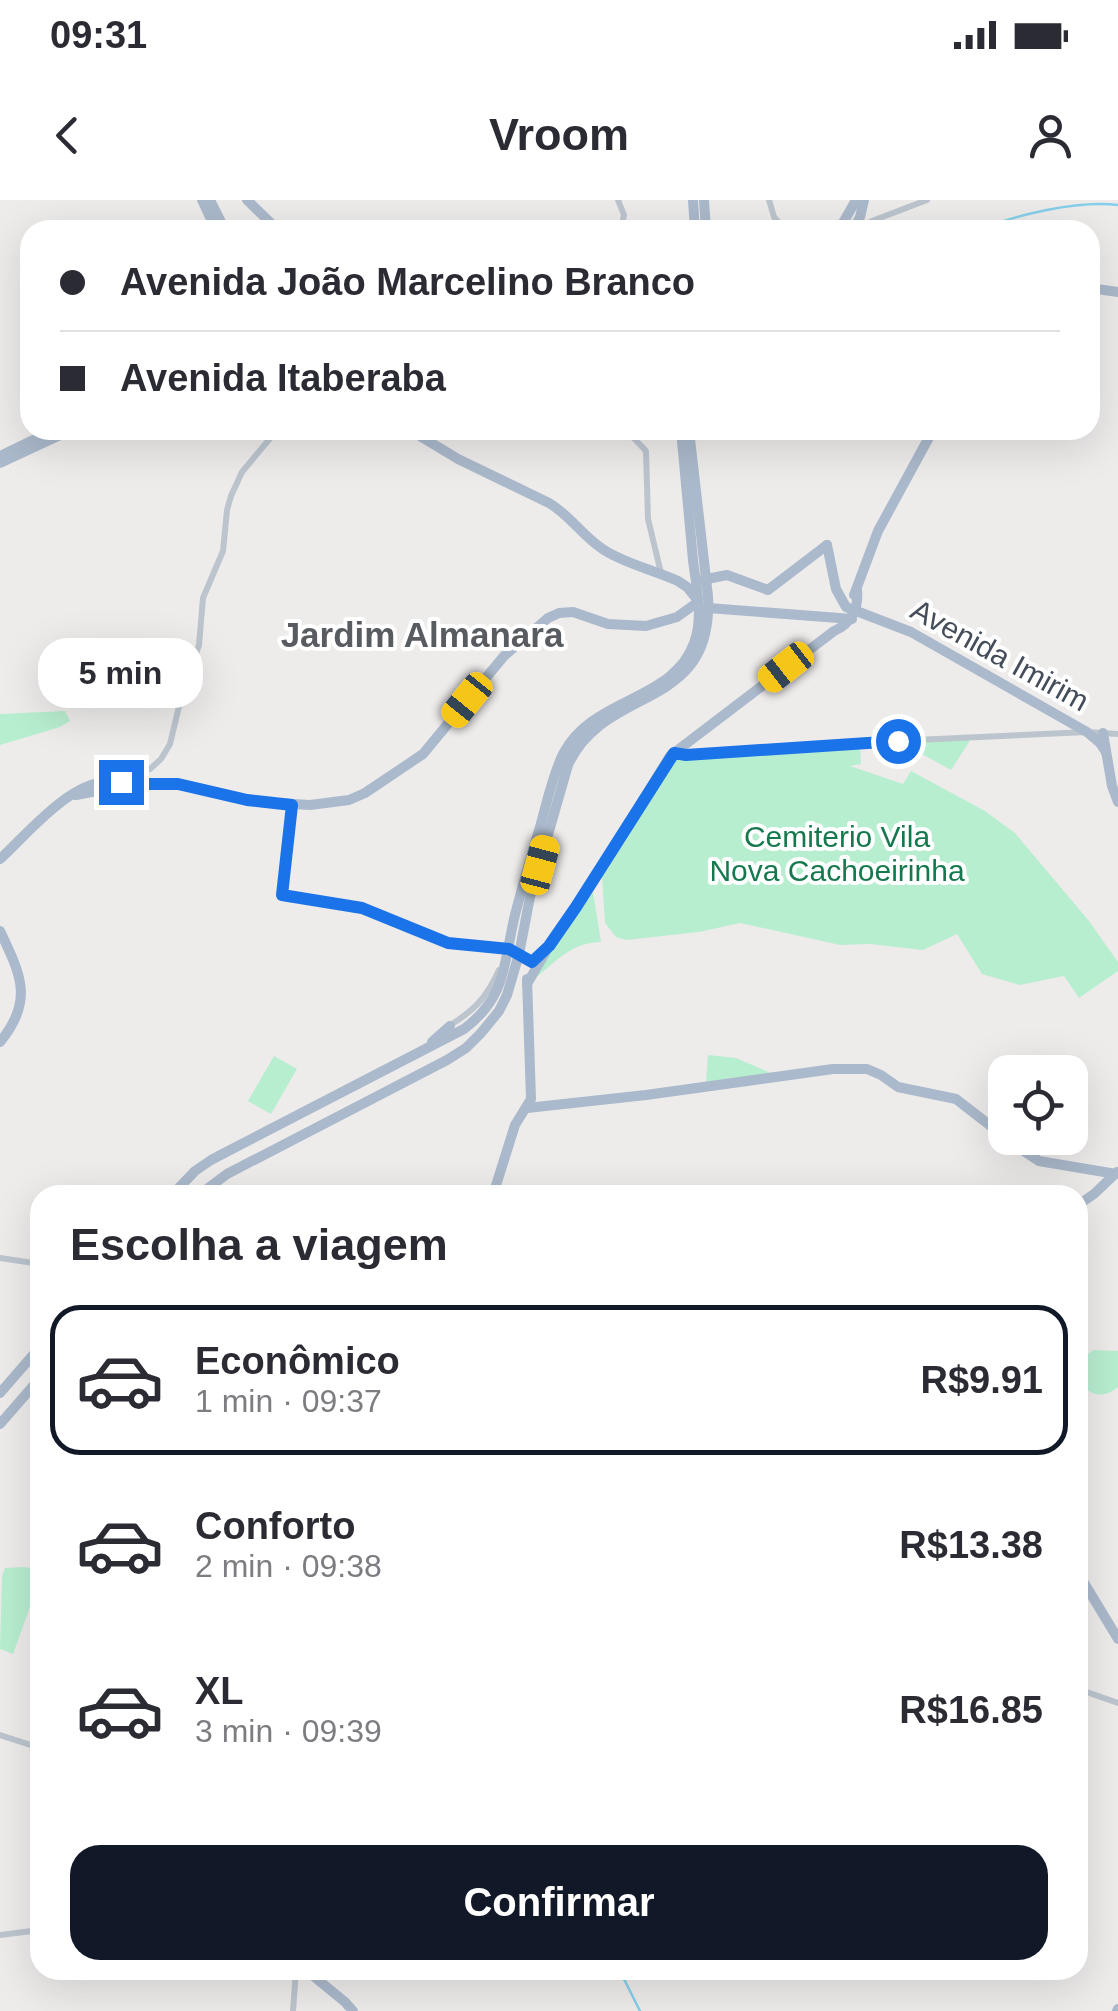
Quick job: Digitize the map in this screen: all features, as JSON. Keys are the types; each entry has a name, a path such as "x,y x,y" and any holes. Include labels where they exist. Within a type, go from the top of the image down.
{"main road":[{"path":"247,200 268,220"},
{"path":"856,220 864,200"},
{"path":"0,456 33,440"},
{"path":"0,464 50,440"},
{"path":"427,440 562,511 606,552 696,583 726,575 768,590 827,545 845,609"},
{"path":"492,988 526,915 564,763 598,725 666,688 688,670 703,644 701,606 687,546 681,440"},
{"path":"690,440 703,561 696,583"},
{"path":"212,1185 447,1060 472,1044 527,987 549,946 674,753 834,631 877,532 928,440"},
{"path":"687,546 698,548 703,561"},
{"path":"0,856 71,792 92,784 120,780 178,784 247,800 292,805 359,797 423,754 504,656 553,616 573,612 608,624 636,626 657,624 701,606 768,613 845,609"},
{"name":"Avenida Imirim","path":"845,609 911,632 1087,732 1106,752 1118,802"},
{"path":"1103,733 1106,752"},
{"path":"71,792 120,780"},
{"path":"0,930 20,978 22,996 17,1018 0,1042"},
{"path":"496,1185 515,1126 531,1099 527,987 532,962 549,946"},
{"path":"507,951 532,962"},
{"path":"500,1011 508,992 507,951"},
{"path":"181,1185 211,1160 427,1048 450,1031 464,1030 484,1011 499,987 507,951"},
{"path":"450,1031 472,1044"},
{"path":"527,1108 857,1068 870,1070 898,1087 956,1099 988,1123"},
{"path":"870,1070 896,1088 960,1104 1034,1159 1117,1172"},
{"path":"330,1098 346,1114"},
{"path":"266,1131 278,1148"},
{"path":"1033,1155 1040,1160 1117,1172"},
{"path":"1088,1197 1117,1172"},
{"path":"185,1181 192,1185"},
{"path":"0,1393 30,1358"},
{"path":"1,1422 30,1389"},
{"path":"1088,1589 1118,1639"},
{"path":"314,1980 353,2011"}],"street":[{"path":"875,220 927,200"},
{"path":"860,217 869,220"},
{"path":"120,780 150,769 170,744 180,698 199,645 203,598 223,551 231,496 242,472 269,440"},
{"path":"636,440 646,451 648,519 660,573"},
{"path":"768,590 768,613"},
{"path":"674,753 1087,732 1118,734"},
{"path":"292,805 282,895 367,910 448,943 507,951"},
{"path":"450,1031 492,988"},
{"path":"0,1258 30,1262"},
{"path":"1088,1692 1118,1703"},
{"path":"0,1735 30,1745"},
{"path":"0,1934 30,1931"},
{"path":"292,2011 297,1980"}],"green space":[{"path":"65,711 70,721 60,727 0,745 0,714"},
{"path":"971,739 951,770 920,753 915,763 880,750 878,744"},
{"name":"Cemiterio Vila Nova Cachoeirinha","path":"860,746 861,764 850,766 903,784 911,771 985,811 1015,833 1089,921 1118,962 1118,971 1079,998 1064,976 1020,985 982,974 957,934 923,950 840,945 740,923 626,940 616,937 605,923 602,877 674,758"},
{"path":"593,892 601,942 574,948 535,975"},
{"path":"708,1055 736,1058 771,1073 706,1082"},
{"path":"274,1056 297,1069 271,1114 248,1101"},
{"path":"1093,1350 1118,1351 1118,1387 1102,1394 1088,1391 1088,1354"},
{"path":"5,1568 30,1568 30,1607 13,1654 0,1649"}],"waterway":[{"path":"1007,220 1047,210 1118,205"},
{"path":"624,1980 640,2011"}],"district":[{"name":"Jardim Almanara","path":"422,634"}],"route":[{"path":"121,782 178,784 247,800 292,805 282,895 362,908 437,940 509,949 532,962 549,946 600,872 674,753 898,741"}]}
